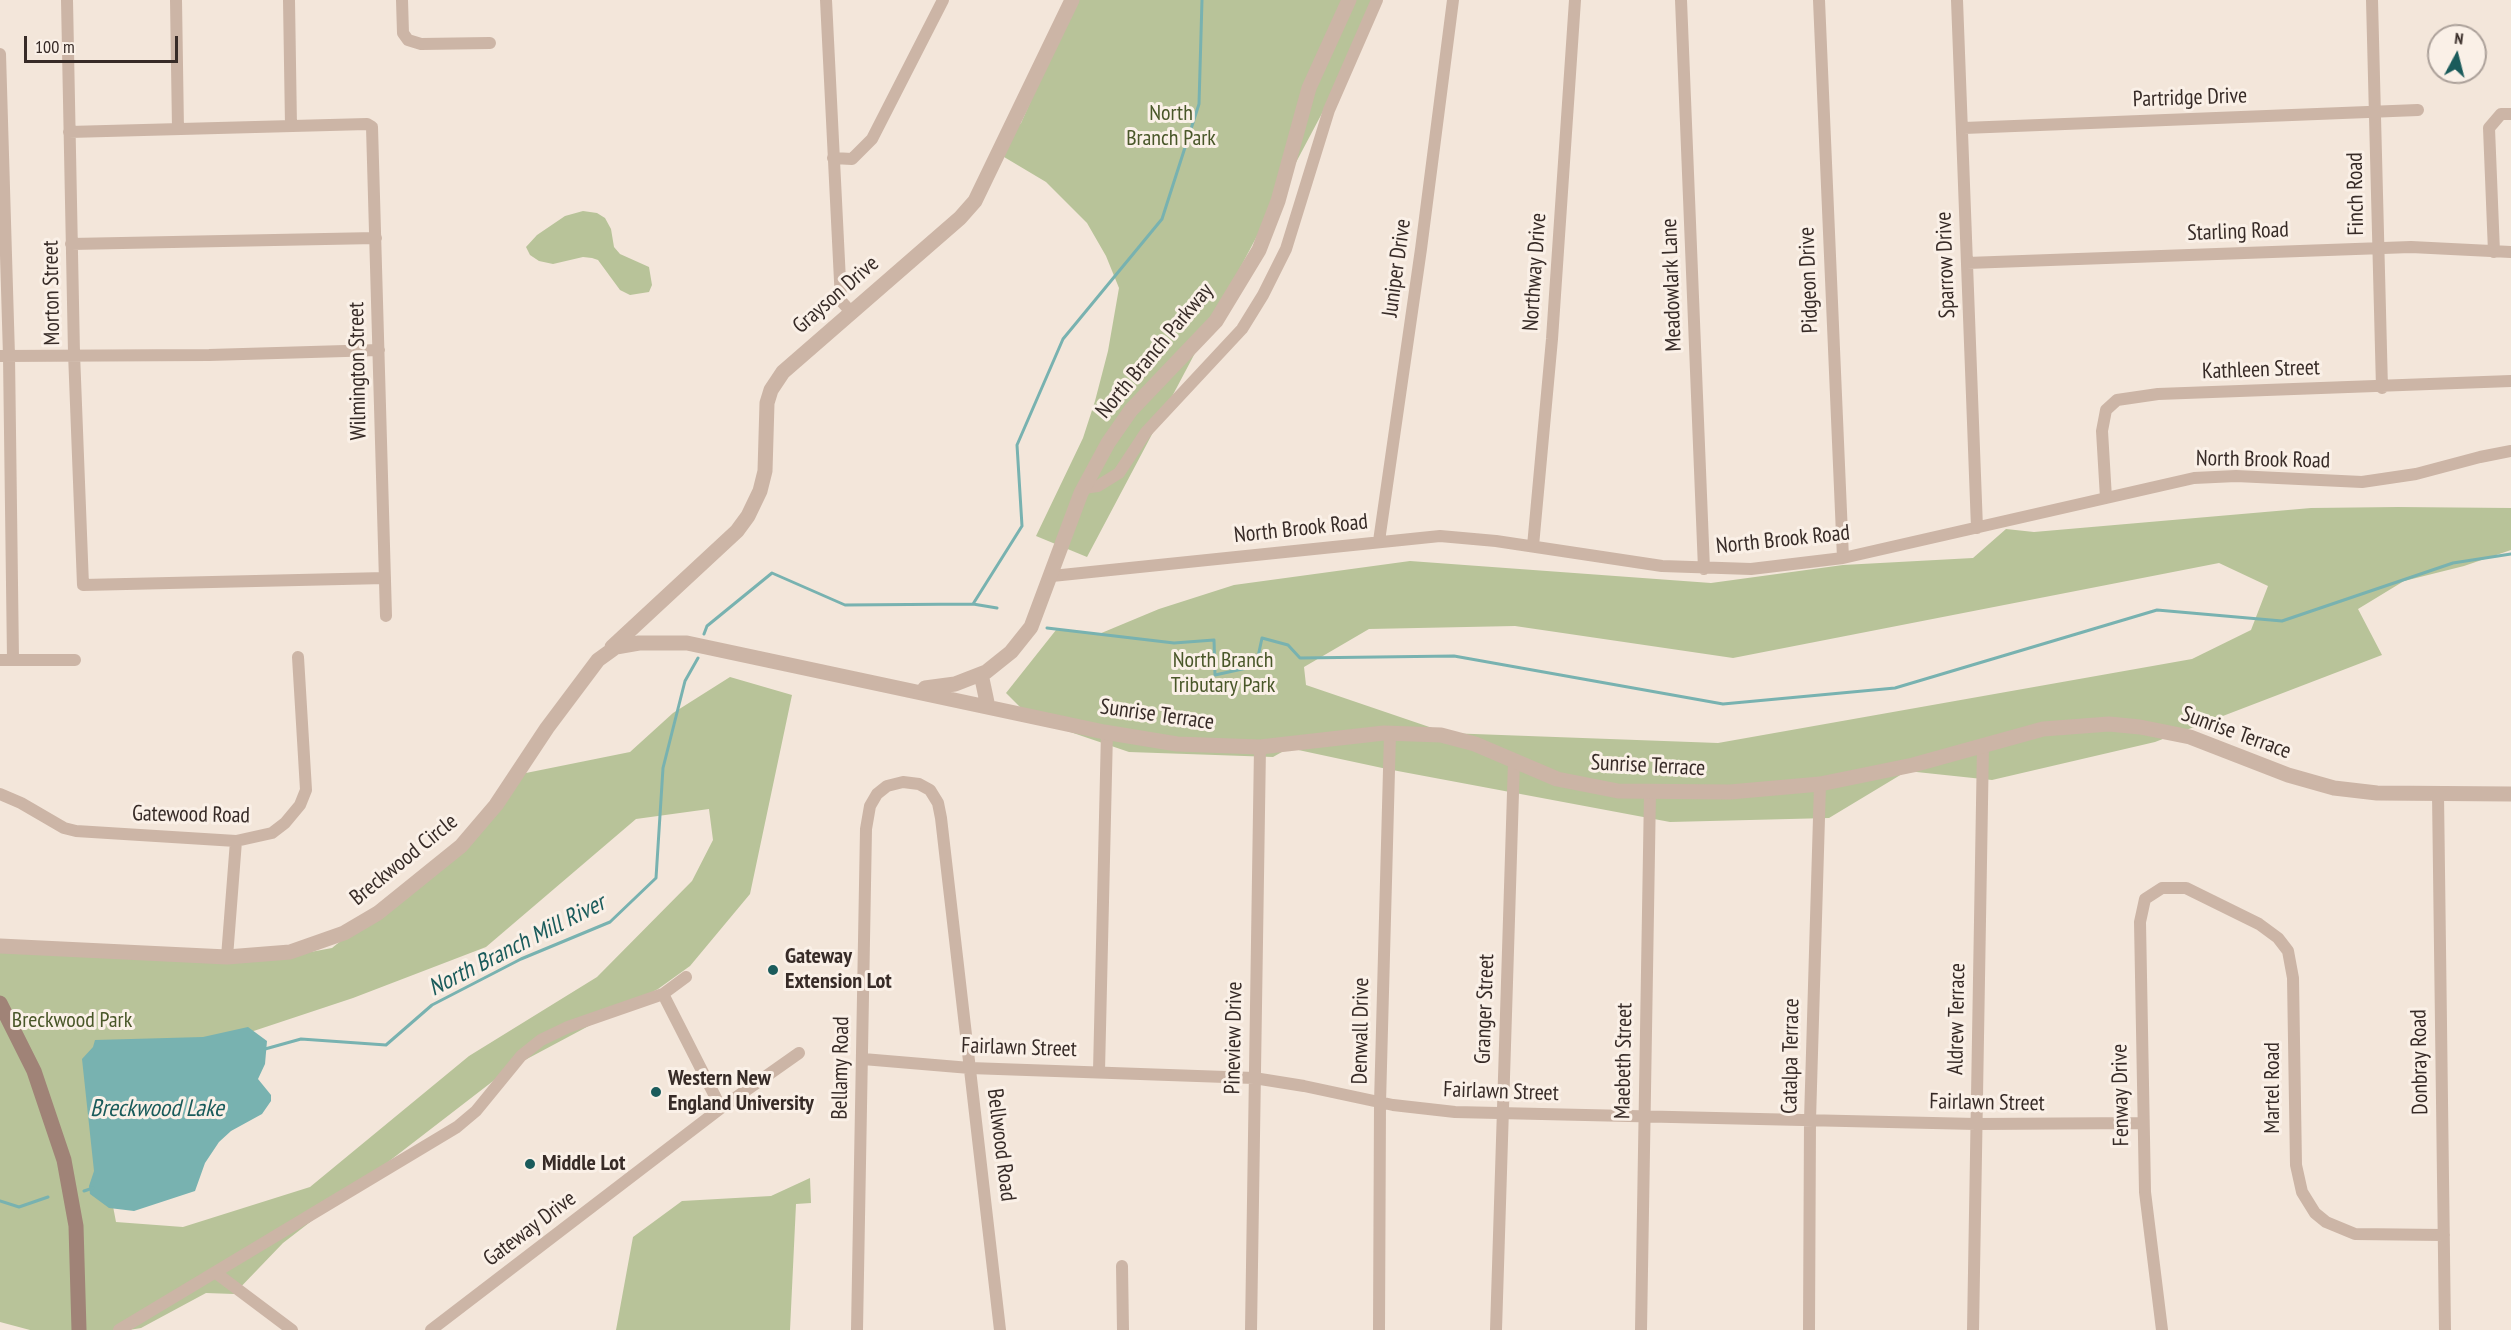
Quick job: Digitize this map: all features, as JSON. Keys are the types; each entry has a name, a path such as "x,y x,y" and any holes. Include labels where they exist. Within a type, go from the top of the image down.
{"main road":[{"path":"0,1003 34,1071 64,1160 77,1243 79,1330"}],"street":[{"name":"Morton Street","path":"67,0 74,356 83,585 385,578"},
{"path":"176,0 178,129"},
{"path":"69,132 291,126 289,0"},
{"path":"402,0 403,33 408,40 421,44 490,43"},
{"path":"826,0 841,301 852,313"},
{"path":"833,158 852,159 872,138 943,0"},
{"name":"Grayson Drive","path":"604,655 737,531 748,516 760,491 765,471 766,409 771,390 791,364 960,218 975,201 1072,0"},
{"name":"North Branch Parkway","path":"905,688 946,686 981,674 1000,662 1027,634 1052,576 1083,489 1120,426 1152,387 1216,321 1251,266 1272,219 1310,88 1349,0"},
{"path":"1083,489 1098,486 1119,473 1146,432 1242,329 1263,295 1286,249 1329,110 1377,0"},
{"name":"Juniper Drive","path":"1379,541 1421,249 1453,0"},
{"name":"Northway Drive","path":"1533,546 1552,339 1575,0"},
{"name":"Meadowlark Lane","path":"1681,0 1704,569"},
{"name":"Pidgeon Drive","path":"1819,0 1843,558"},
{"name":"Sparrow Drive","path":"1957,0 1964,128 1977,528"},
{"name":"Finch Road","path":"2372,0 2382,388"},
{"path":"0,54 13,659"},
{"name":"Partridge Drive","path":"1964,128 2418,110"},
{"path":"2494,252 2489,128 2501,114 2511,114"},
{"name":"Wilmington Street","path":"291,126 371,126 374,132 386,616"},
{"path":"71,244 376,238"},
{"name":"Starling Road","path":"1967,263 2378,248 2449,247 2511,252"},
{"path":"5,356 379,350"},
{"name":"Kathleen Street","path":"2106,498 2102,431 2106,410 2116,400 2158,394 2382,388 2511,381"},
{"name":"North Brook Road","path":"1052,576 1379,541 1451,537 1533,546 1662,566 1751,569 1843,558 2182,480 2215,476 2332,482 2393,479 2511,451"},
{"path":"643,618 662,638 687,643"},
{"name":"Breckwood Circle","path":"0,946 227,957 290,952 335,938 378,913 430,873 484,821 547,728 604,655 626,644 687,643 748,657"},
{"name":"Gatewood Road","path":"0,794 21,803 64,828 76,831 236,841 273,833 300,805 306,790 298,657"},
{"name":"Sunrise Terrace","path":"748,657 1107,732 1177,744 1260,747 1390,733 1441,735 1475,744 1572,783 1602,789 1650,792 1730,792 1820,784 1903,768 2056,727 2088,724 2140,727 2209,742 2316,784 2352,791 2511,794"},
{"path":"0,660 75,660"},
{"path":"981,674 988,707"},
{"path":"1099,1071 1107,732"},
{"name":"Denwall Drive","path":"1379,1330 1380,1103 1390,733"},
{"name":"Aldrew Terrace","path":"1973,1330 1983,745"},
{"name":"Pineview Drive","path":"1251,1330 1260,747"},
{"name":"Granger Street","path":"1496,1330 1514,761"},
{"name":"Bellamy Road","path":"857,1330 868,814 877,794 892,784 909,782 929,789"},
{"name":"Catalpa Terrace","path":"1809,1330 1810,1120 1820,784"},
{"name":"Bellwood Road","path":"929,789 936,797 941,818 1000,1330"},
{"name":"Maebeth Street","path":"1641,1330 1650,792"},
{"name":"Donbray Road","path":"2438,794 2445,1330"},
{"path":"227,957 236,841"},
{"name":"Martel Road","path":"2181,887 2259,924 2278,938 2288,951 2293,978 2294,1145 2300,1183 2310,1207 2326,1222 2355,1234 2444,1235"},
{"name":"Fenway Drive","path":"2162,1330 2146,1203 2142,1122 2140,922 2142,906 2149,895 2158,890 2181,887"},
{"path":"119,1330 457,1127 481,1105 520,1056 541,1040 568,1027 663,994 686,977"},
{"path":"663,994 721,1108"},
{"name":"Gateway Drive","path":"431,1330 721,1108 799,1053"},
{"name":"Fairlawn Street","path":"863,1059 970,1068 1254,1078 1304,1086 1380,1103 1443,1112 1976,1124 2142,1122"},
{"path":"1122,1266 1123,1330"},
{"path":"216,1273 292,1330"}],"green space":[{"name":"North Branch Park","path":"1076,0 1382,0 1087,557 1036,536 1083,438 1108,351 1119,288 1106,256 1087,223 1046,182 994,151 1021,123"},
{"path":"583,211 597,213 605,218 611,229 614,247 620,254 649,267 652,285 649,292 630,295 620,290 598,260 592,258 583,257 553,264 539,261 530,255 526,247 537,235 565,216"},
{"name":"North Branch Tributary Park","path":"2311,508 2511,508 2511,550 2464,566 2404,581 2358,609 2382,655 2155,742 1992,780 1907,771 1829,818 1670,822 1387,769 1289,748 1273,757 1129,752 1032,719 1006,693 1056,630 1099,634 1159,609 1234,585 1410,561 1711,583 1843,565 1973,558 2006,529 2034,532","holes":["2219,563 2268,586 2251,630 2192,659 1718,743 1447,733 1306,685 1304,667 1369,629 1515,626 1733,658"]},
{"name":"Breckwood Park","path":"730,677 792,695 750,894 690,966 658,989 510,1068 283,1243 234,1294 206,1293 141,1328 129,1330 30,1330 0,1322 0,946 262,961 332,948 445,857 516,775 630,752 673,713","holes":["709,809 713,840 692,881 597,977 469,1056 310,1187 183,1227 116,1222 99,1133 118,1076 353,998 486,947 636,819"]},
{"path":"810,1178 811,1203 796,1204 790,1330 616,1330 633,1237 682,1201 771,1196"}],"water":[{"name":"Breckwood Lake","path":"248,1027 267,1041 265,1064 258,1079 271,1095 271,1101 262,1114 231,1131 219,1142 205,1163 195,1191 134,1211 109,1208 90,1194 89,1186 94,1171 82,1059 93,1047 95,1040 203,1037"}],"waterway":[{"name":"North Branch Mill River","path":"704,634 707,626 772,573 845,605 973,604 1022,526 1017,445 1063,339 1162,219 1199,104 1202,0"},
{"path":"1047,628 1174,643 1214,640 1215,675 1256,666 1262,638 1288,645 1300,658 1454,656 1723,704 1895,688 2157,610 2282,621 2453,563 2511,554"},
{"path":"973,604 997,608"},
{"name":"North Branch Mill River","path":"265,1049 301,1039 386,1045 432,1005 521,959 610,922 656,878 663,768 685,681 698,658"},
{"name":"North Branch Mill River","path":"84,1191 93,1188"},
{"name":"North Branch Mill River","path":"0,1201 19,1207 48,1197"}],"place":[{"name":"Gateway Extension Lot","path":"773,970"},
{"name":"Western New England University","path":"656,1092"},
{"name":"Middle Lot","path":"530,1164"}]}
